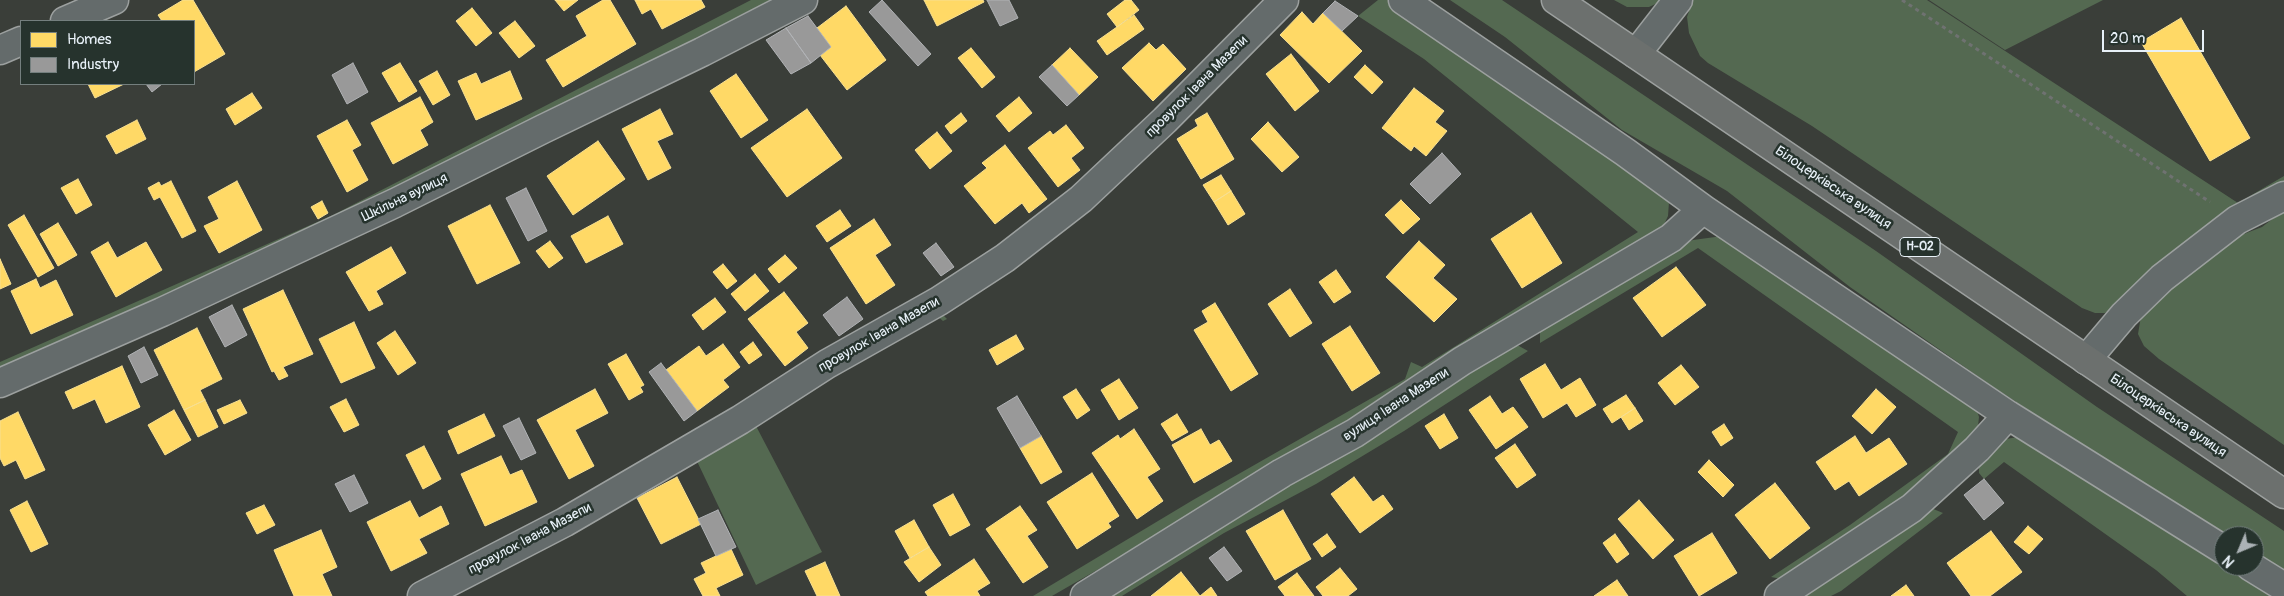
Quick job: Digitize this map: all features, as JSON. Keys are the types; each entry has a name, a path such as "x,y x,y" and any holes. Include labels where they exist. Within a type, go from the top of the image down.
{"main road":[{"name":"Білоцерківська вулиця","path":"1556,0 2284,494"}],"street":[{"path":"67,20 114,0"},
{"name":"Шкільна вулиця","path":"0,383 162,312 395,203 702,52 803,0"},
{"name":"провулок Івана Мазепи","path":"422,596 565,522 740,420 827,364 939,301 1005,258 1081,199 1165,120 1284,0"},
{"path":"1404,0 1625,152 1703,209 2008,415 2214,544"},
{"path":"1636,54 1678,0"},
{"path":"0,50 20,41"},
{"path":"2086,360 2124,315 2162,278 2238,220 2284,196"},
{"name":"вулиця Івана Мазепи","path":"1085,596 1282,472 1356,433 1462,361 1671,238 1703,209"},
{"path":"1780,596 1912,508 1978,449 2008,415"},
{"path":"2264,575 2284,588"}],"path":[{"path":"1902,0 2238,220"}],"green space":[{"path":"751,0 778,0 520,131 0,375 0,362 333,215"},
{"path":"1378,0 1394,0 1665,191 1669,202 1668,216 1661,231 1364,416 1052,596 1033,596 1193,500 1405,379 1411,362 1422,367 1638,232 1424,59 1358,16"},
{"path":"1450,0 1502,0 1876,251 2097,407 2284,531 2284,570 2264,557 2264,526 2214,526 2080,444 1989,384 1850,287 1727,191 1622,130 1505,37"},
{"path":"1614,0 1664,0 1649,7 1627,7"},
{"path":"1693,0 1927,0 2238,203 2284,176 2284,184 2121,303 2105,313 2095,313 2082,308 1812,126 1708,63 1700,56 1689,33 1687,17"},
{"path":"1929,0 2103,0 2005,50"},
{"path":"2284,210 2284,445 2159,359 2144,346 2138,334 2141,316 2157,295 2236,237 2262,227"},
{"path":"1730,235 1975,404 1979,417 1978,426 1967,444 1944,470 1787,580 1771,577 1850,525 1948,454 1958,432 1698,248 1540,343 1540,331 1675,248 1693,240"},
{"path":"935,311 939,311 947,319 943,321 935,314 873,349 756,426 822,552 756,585 695,457 744,432 753,420 806,386"},
{"path":"1513,346 1519,346 1528,351 1404,431 1316,484 1224,533 1122,596 1106,596 1172,552 1397,420"},
{"path":"2018,437 2035,444 2214,559 2214,576 2241,576 2272,596 2187,596 2156,570 2004,462 1984,479 1979,473 1979,463 2006,439"},
{"path":"1931,508 1943,513 1841,591 1831,596 1802,596 1829,580 1916,513"}],"building: Homes":[{"path":"183,0 193,0 225,54 195,71 195,20 161,20 158,15"},
{"path":"555,0 578,0 564,11"},
{"path":"603,0 610,0 636,44 563,87 546,60 587,36 576,16"},
{"path":"635,0 701,0 705,7 662,29 651,9 642,14"},
{"path":"924,0 983,0 984,2 937,26"},
{"path":"1125,0 1131,0 1139,10 1117,27 1107,14"},
{"path":"846,6 886,60 847,90 820,55 831,47 817,28"},
{"path":"472,8 492,33 476,46 456,21"},
{"path":"1302,12 1313,24 1323,13 1362,51 1329,83 1280,35"},
{"path":"1134,15 1144,29 1107,55 1097,41"},
{"path":"2181,18 2250,138 2210,161 2141,42"},
{"path":"515,21 535,46 519,58 499,33"},
{"path":"1149,43 1156,50 1163,44 1186,69 1153,101 1122,68"},
{"path":"971,48 995,77 982,88 958,58"},
{"path":"1070,48 1098,77 1079,95 1052,65"},
{"path":"1291,54 1319,91 1295,111 1266,74"},
{"path":"400,63 417,91 399,102 382,73"},
{"path":"1365,65 1383,82 1372,94 1354,77"},
{"path":"437,71 450,95 433,105 419,81"},
{"path":"510,71 522,99 476,120 458,81 476,73 481,84"},
{"path":"736,74 768,120 741,138 710,91"},
{"path":"88,85 122,85 95,98"},
{"path":"1414,88 1444,111 1435,122 1447,131 1426,156 1414,146 1411,151 1382,128"},
{"path":"252,93 262,108 235,125 226,109"},
{"path":"420,97 433,122 420,130 428,145 393,164 371,123"},
{"path":"1019,97 1032,113 1009,132 996,116"},
{"path":"660,109 673,134 657,141 671,168 648,180 622,129"},
{"path":"807,109 842,158 787,197 751,148"},
{"path":"961,113 967,121 951,134 945,126"},
{"path":"1207,113 1234,159 1201,179 1177,139 1198,126 1195,120"},
{"path":"137,120 146,139 116,154 106,136"},
{"path":"347,120 361,145 352,150 368,180 347,192 317,136"},
{"path":"1268,122 1299,157 1282,172 1251,139"},
{"path":"1066,125 1084,148 1071,158 1080,170 1058,187 1028,148 1050,131 1053,135"},
{"path":"937,132 952,151 930,169 915,150"},
{"path":"598,141 625,179 573,215 547,176"},
{"path":"1005,145 1047,199 1029,213 1022,203 995,224 964,186 987,168 982,163"},
{"path":"1221,175 1231,191 1214,202 1203,185"},
{"path":"78,179 92,205 76,214 61,188"},
{"path":"171,181 196,231 182,238 160,197 154,200 148,188 159,182 161,186"},
{"path":"237,181 262,230 219,253 204,226 219,219 208,197"},
{"path":"1231,191 1245,214 1228,225 1214,202"},
{"path":"1401,200 1420,219 1403,234 1385,215"},
{"path":"322,201 328,213 318,219 311,207"},
{"path":"490,205 520,263 477,284 448,226"},
{"path":"840,210 851,226 827,242 816,226"},
{"path":"1531,213 1562,263 1522,288 1491,239"},
{"path":"24,215 54,268 38,277 8,225"},
{"path":"608,216 623,244 586,263 571,236"},
{"path":"874,219 891,245 875,255 895,285 866,304 830,248"},
{"path":"58,223 77,255 58,266 40,234"},
{"path":"550,241 563,258 549,268 536,251"},
{"path":"1419,241 1445,265 1433,278 1457,299 1434,322 1386,277"},
{"path":"108,242 117,258 146,242 162,270 116,297 91,252"},
{"path":"391,247 406,273 376,291 383,304 369,311 346,272"},
{"path":"785,255 797,268 779,283 768,269"},
{"path":"0,259 11,284 0,289"},
{"path":"723,264 737,281 727,289 713,272"},
{"path":"1676,267 1706,305 1662,337 1633,298"},
{"path":"1336,270 1351,292 1334,303 1319,282"},
{"path":"755,274 769,291 745,311 731,294"},
{"path":"36,279 40,288 56,280 73,315 31,334 11,291"},
{"path":"1290,289 1312,323 1290,337 1268,304"},
{"path":"283,290 313,354 283,367 288,376 279,380 274,371 272,372 243,309"},
{"path":"784,292 808,323 796,332 808,348 785,366 748,319"},
{"path":"715,298 726,312 703,330 692,315"},
{"path":"1215,303 1258,374 1231,391 1194,330 1208,322 1202,311"},
{"path":"354,322 375,368 341,383 319,339"},
{"path":"1350,326 1380,373 1352,391 1322,344"},
{"path":"197,328 222,379 200,390 205,400 184,410 154,350"},
{"path":"395,331 416,363 398,375 377,343"},
{"path":"1016,335 1024,349 997,365 989,350"},
{"path":"753,342 762,355 749,364 740,352"},
{"path":"723,344 740,367 723,380 729,387 697,411 666,370 699,346 706,356"},
{"path":"626,354 644,385 640,387 643,392 629,400 608,364"},
{"path":"1545,364 1561,390 1580,378 1596,405 1576,417 1567,403 1543,418 1520,379"},
{"path":"1681,365 1699,387 1675,405 1658,383"},
{"path":"122,366 140,407 106,423 95,399 73,409 65,392"},
{"path":"1119,379 1138,408 1119,420 1101,390"},
{"path":"595,389 608,413 575,430 594,466 569,479 537,420"},
{"path":"1076,389 1090,410 1077,419 1063,397"},
{"path":"1876,389 1896,407 1872,434 1852,416"},
{"path":"1626,395 1635,408 1612,423 1603,409"},
{"path":"1490,396 1502,414 1513,407 1528,427 1496,449 1469,410"},
{"path":"346,399 359,425 344,432 330,407"},
{"path":"205,400 218,427 198,437 184,410"},
{"path":"240,400 247,413 224,424 217,410"},
{"path":"1635,408 1643,421 1629,430 1621,417"},
{"path":"174,410 191,440 165,455 148,425"},
{"path":"18,412 45,470 25,479 16,460 4,466 0,458 0,421"},
{"path":"484,414 495,436 458,454 448,431"},
{"path":"1177,414 1188,432 1172,441 1161,424"},
{"path":"1444,414 1458,438 1440,449 1425,426"},
{"path":"1724,424 1733,438 1721,446 1712,432"},
{"path":"1134,429 1160,469 1147,477 1163,501 1137,519 1092,453 1118,435 1120,439"},
{"path":"1201,429 1210,445 1219,440 1232,461 1194,483 1172,445"},
{"path":"1041,436 1062,472 1041,484 1020,448"},
{"path":"1855,436 1866,453 1889,438 1907,464 1859,496 1849,481 1835,490 1816,462"},
{"path":"1515,444 1536,475 1517,488 1495,458"},
{"path":"424,446 441,479 423,489 406,455"},
{"path":"501,456 510,475 522,470 537,502 485,526 461,474"},
{"path":"1709,460 1734,485 1723,497 1698,472"},
{"path":"1092,473 1119,516 1108,523 1111,527 1077,549 1047,502"},
{"path":"677,477 701,524 661,544 637,498"},
{"path":"1354,477 1373,502 1383,495 1393,509 1360,533 1331,494"},
{"path":"1775,483 1810,528 1770,559 1735,515"},
{"path":"953,494 970,525 950,536 933,505"},
{"path":"1639,500 1674,540 1653,559 1618,519"},
{"path":"27,501 48,544 31,552 10,510"},
{"path":"410,501 419,518 441,506 449,524 419,539 427,553 391,571 367,522"},
{"path":"264,505 275,525 257,534 246,513"},
{"path":"1020,506 1037,530 1027,536 1048,567 1023,583 986,529"},
{"path":"1283,510 1311,559 1275,580 1246,531"},
{"path":"914,520 929,547 910,558 895,531"},
{"path":"2028,526 2043,539 2029,554 2014,542"},
{"path":"321,530 337,567 322,574 332,596 294,596 274,550"},
{"path":"1991,531 2022,572 1990,596 1971,596 1947,563"},
{"path":"1712,533 1737,573 1699,596 1674,556"},
{"path":"1327,534 1336,547 1322,557 1313,544"},
{"path":"1615,534 1629,554 1617,563 1603,543"},
{"path":"929,547 941,565 919,582 904,562"},
{"path":"731,549 743,575 716,588 720,596 703,596 694,579 706,573 701,563"},
{"path":"974,559 990,583 977,591 980,596 928,596 925,592"},
{"path":"825,562 840,596 817,596 805,571"},
{"path":"1340,568 1357,589 1348,596 1323,596 1316,587"},
{"path":"1181,572 1200,596 1151,596"},
{"path":"1297,573 1314,596 1285,596 1278,587"},
{"path":"1617,580 1628,596 1594,596"},
{"path":"1906,585 1914,596 1891,596"},
{"path":"1211,587 1217,596 1200,596"}],"building: Industry":[{"path":"882,0 931,54 918,66 869,12"},
{"path":"987,0 1009,0 1018,18 1000,26"},
{"path":"1335,1 1358,16 1342,31 1323,13"},
{"path":"808,16 831,47 811,63 786,28"},
{"path":"786,28 811,63 791,74 766,40"},
{"path":"353,63 368,92 347,104 332,75"},
{"path":"1052,65 1079,95 1067,106 1039,77"},
{"path":"147,85 161,85 152,92"},
{"path":"1442,153 1461,174 1430,204 1410,184"},
{"path":"526,188 547,231 528,241 506,198"},
{"path":"936,243 954,267 941,276 923,253"},
{"path":"847,297 863,319 839,336 823,315"},
{"path":"232,305 247,335 225,347 209,317"},
{"path":"144,347 158,375 141,383 128,356"},
{"path":"661,363 697,411 684,421 649,372"},
{"path":"1017,396 1041,436 1020,448 997,408"},
{"path":"519,418 536,453 521,460 503,426"},
{"path":"354,475 368,503 350,512 335,484"},
{"path":"1984,479 2004,503 1984,520 1964,495"},
{"path":"718,510 736,547 716,556 698,519"},
{"path":"1224,547 1242,571 1227,581 1209,558"}]}
